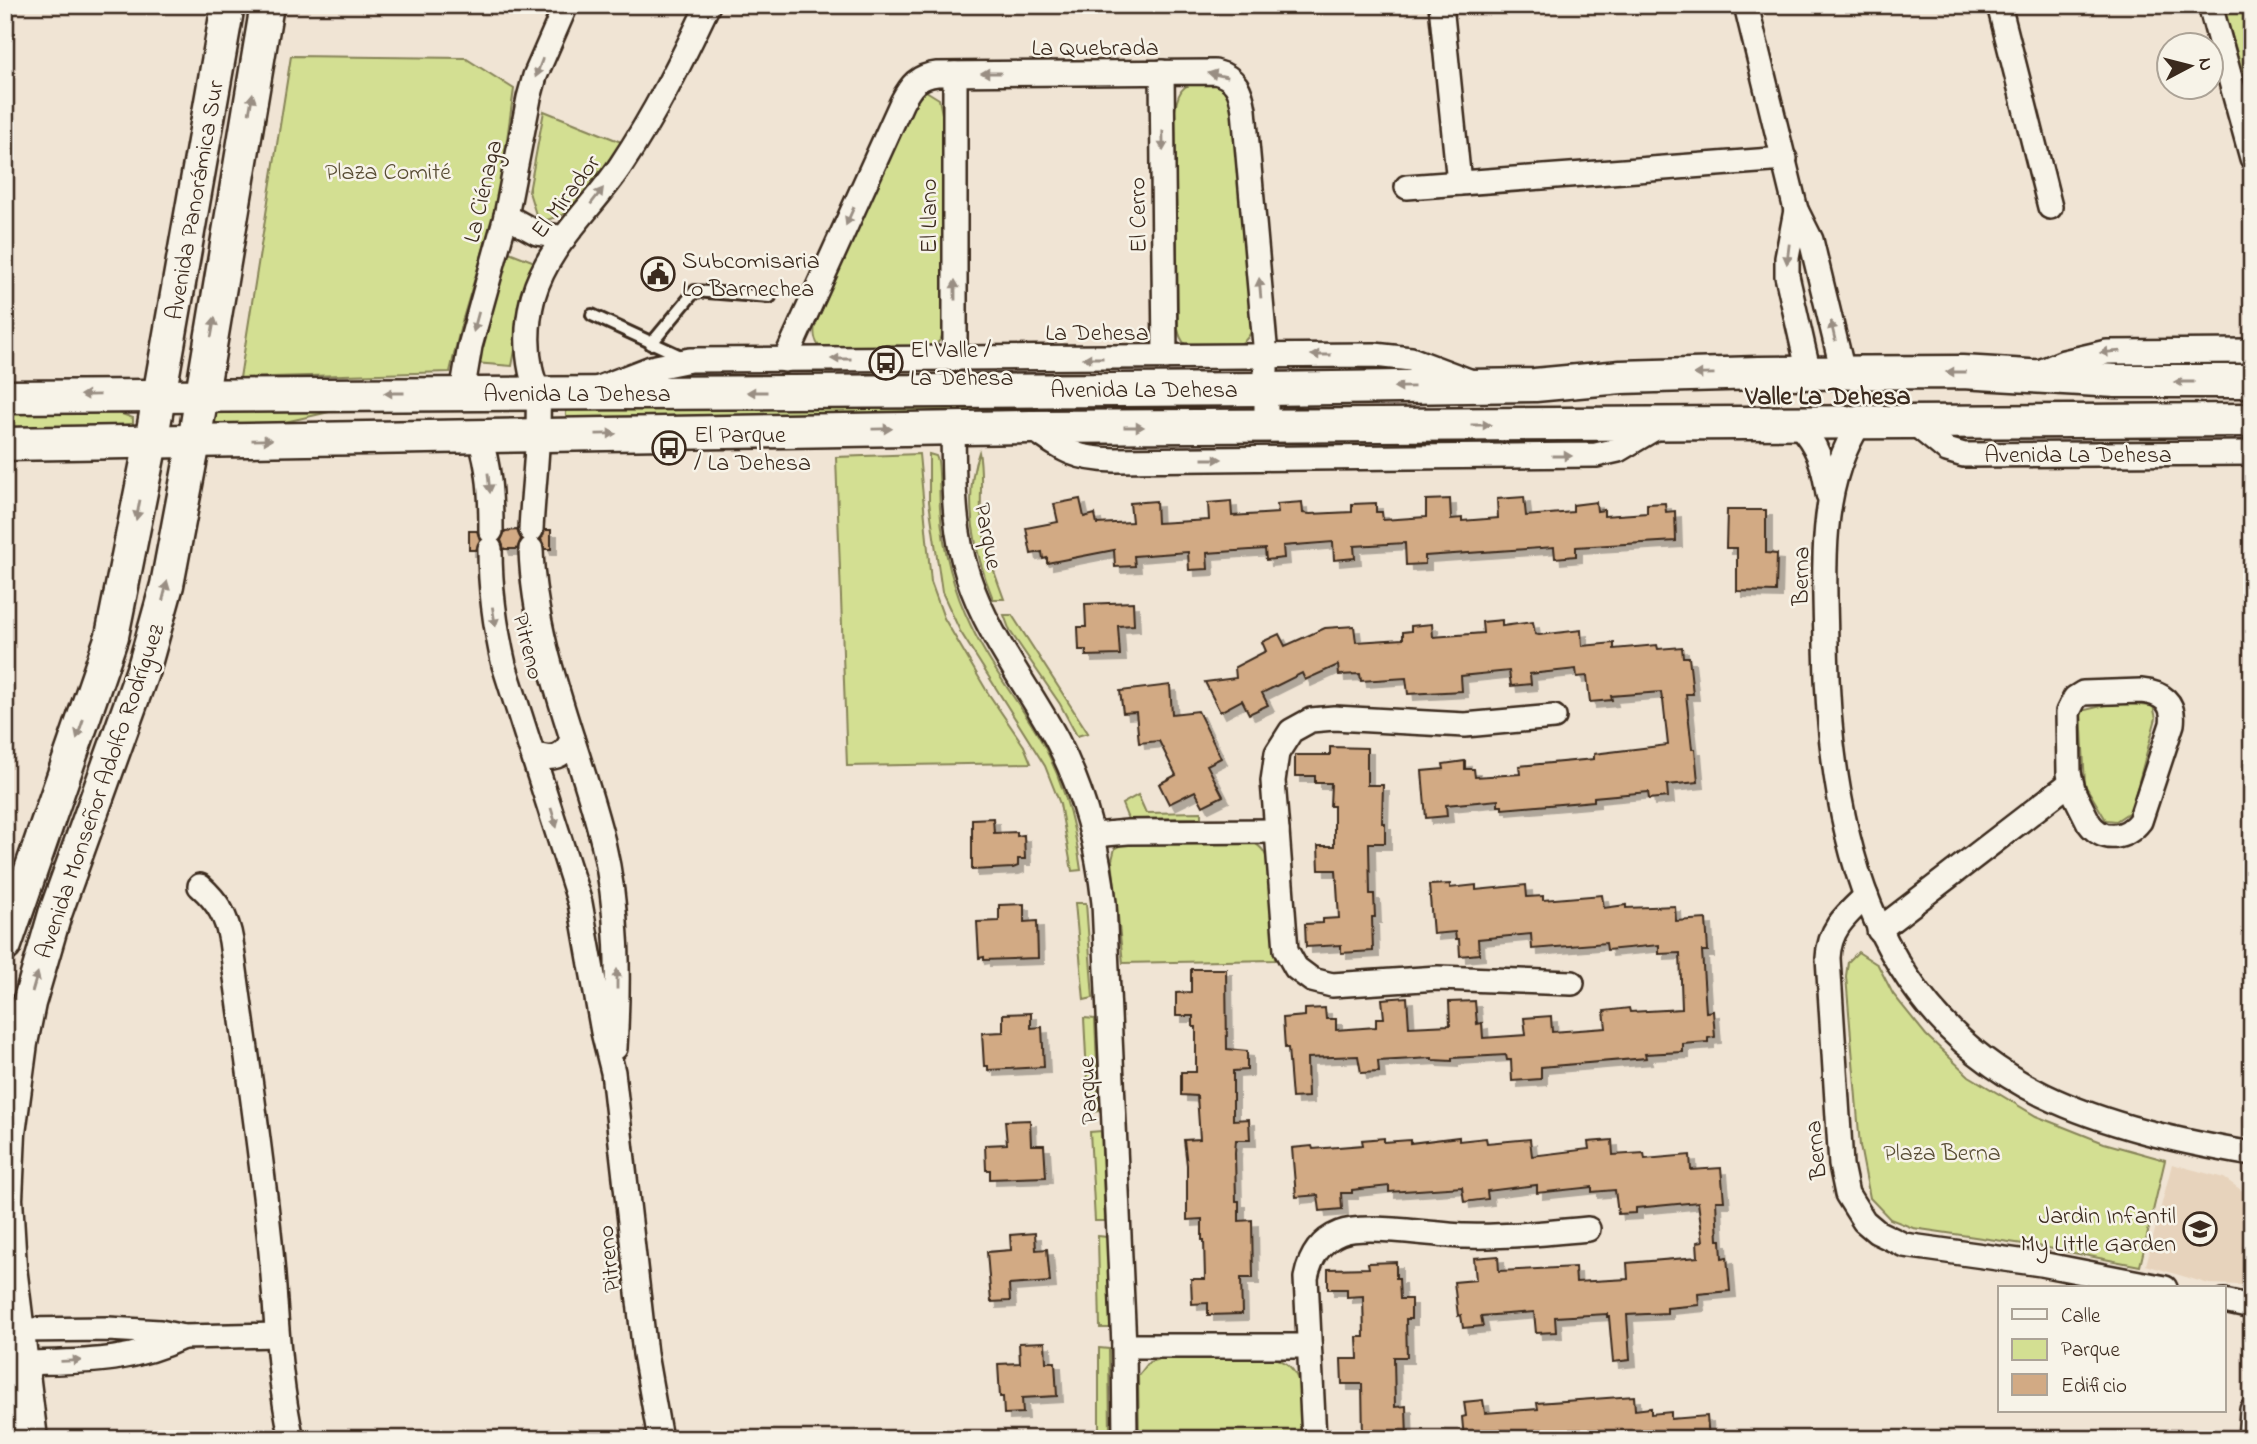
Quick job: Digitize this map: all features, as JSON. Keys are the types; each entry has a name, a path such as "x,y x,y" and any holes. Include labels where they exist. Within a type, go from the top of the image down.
{"street":[{"name":"Avenida Panorámica Sur","path":"159,394 228,5"},
{"name":"Avenida Panorámica Sur","path":"201,394 267,5"},
{"name":"La Ciénaga","path":"462,393 470,346 506,216 529,98 535,76 566,5"},
{"name":"El Mirador","path":"537,435 538,393 529,361 528,342 530,312 543,272 564,238 620,167 647,125 680,65 708,5"},
{"path":"1441,5 1459,184"},
{"path":"1746,5 1796,210 1811,240 1843,372"},
{"path":"1999,5 2050,206"},
{"path":"2210,5 2252,158"},
{"name":"El Cerro","path":"1162,72 1165,357"},
{"name":"La Quebrada","path":"785,359 908,90 920,78 937,74 1215,72 1232,79 1242,96 1266,356 1266,426"},
{"name":"El Llano","path":"955,74 955,359"},
{"path":"1407,187 1785,159"},
{"path":"1796,210 1787,258 1787,276 1809,373"},
{"path":"506,216 537,233 564,238"},
{"name":"Avenida La Dehesa","path":"2030,376 2064,362 2108,352 2252,351"},
{"name":"La Dehesa","path":"587,393 651,368 691,360 785,359 1392,356 1426,363 1481,386"},
{"name":"Avenida La Dehesa","path":"8,396 1266,389 1481,386 1659,375 1843,372 1962,372 2116,381 2252,382"},
{"path":"1757,424 1748,404 1749,392 1759,373"},
{"path":"1903,373 1909,386 1909,403 1904,414 1904,423"},
{"name":"Avenida Monseñor Adolfo Rodríguez","path":"5,946 112,636 159,394"},
{"name":"Avenida Monseñor Adolfo Rodríguez","path":"31,1439 10,1267 6,1198 13,1045 29,1003 64,888 156,629 173,557 201,394"},
{"name":"Avenida La Dehesa","path":"5,444 1031,427 2252,421"},
{"name":"Berna","path":"1860,423 1844,450 1829,504 1825,597 1830,725 1843,811 1866,896 1879,930 1904,974 1937,1017 1984,1059 2013,1079 2044,1096 2115,1122 2250,1148"},
{"name":"Avenida La Dehesa","path":"1904,423 1947,450 1964,455 2252,453"},
{"name":"Avenida La Dehesa","path":"1031,427 1074,455 1115,460 1595,456 1618,450 1662,424"},
{"name":"Berna","path":"1798,424 1819,453 1829,504"},
{"name":"Parque","path":"953,428 957,527 968,577 985,617 1068,762 1094,835 1104,903 1124,1346 1125,1439"},
{"name":"Pitreno","path":"537,435 531,540 532,578 538,621 603,843 613,895 617,963 613,1072"},
{"name":"Pitreno","path":"479,436 485,453 490,486 492,598 498,638 580,903 603,1032 613,1072 645,1354 660,1439"},
{"path":"2141,691 2160,695 2167,701 2172,708 2172,724 2144,814 2135,827 2113,837 2099,833 2089,823 2070,783 2068,712 2075,698 2091,692 2141,691"},
{"path":"1554,717 1465,724 1322,718 1311,720 1292,731 1277,753 1273,774 1286,950 1296,968 1312,980 1332,985 1438,978 1572,983"},
{"path":"533,753 549,758 557,756 569,746 572,738"},
{"path":"1879,930 2070,783"},
{"path":"1094,835 1128,832 1277,831"},
{"path":"200,886 221,909 228,924 231,941 269,1230 283,1398 292,1439"},
{"name":"Berna","path":"1866,896 1836,926 1829,945 1841,1165 1843,1180 1854,1207 1877,1232 1904,1245 2041,1264 2155,1286"},
{"path":"1314,1439 1306,1278 1308,1265 1321,1245 1341,1232 1365,1229 1499,1236 1588,1229"},
{"path":"2226,1301 2252,1307"},
{"path":"19,1330 108,1329 160,1332 183,1337 276,1335"},
{"path":"21,1363 121,1358 152,1351 183,1337"},
{"path":"1124,1346 1309,1346"},
{"path":"2250,1439 2252,1410"}],"lane":[{"path":"651,344 695,291 770,297"},
{"path":"592,315 691,360"}],"shaded area":[{"name":"Jardin Infantil My Little Garden","path":"2172,1164 2224,1178 2247,1194 2243,1285 2209,1284 2146,1265"}],"green space":[{"path":"2223,5 2252,5 2252,104"},
{"name":"Plaza Comité","path":"291,56 465,58 514,89 499,197 450,372 240,378"},
{"path":"1210,82 1224,90 1231,102 1253,326 1249,337 1240,344 1196,347 1185,344 1178,329 1175,110 1179,95 1185,87"},
{"path":"926,91 939,99 942,114 947,316 941,339 933,348 824,351 815,340 815,325 913,101"},
{"path":"544,111 626,144 565,214 547,220 537,218 529,192"},
{"path":"509,252 540,264 526,294 512,366 475,363"},
{"path":"1036,402 929,417 566,420 566,406"},
{"path":"365,404 285,422 219,426 211,421 213,410"},
{"path":"119,413 133,418 133,426 5,431 5,414"},
{"path":"979,452 982,524 989,557 1004,599 993,599 976,545 971,488"},
{"path":"919,454 931,582 944,618 988,693 1024,746 1031,763 847,766 836,457"},
{"path":"929,454 936,456 938,461 944,539 959,598 985,652 1051,760 1070,813 1081,870 1072,871 1060,804 1045,766 960,631 942,592 929,502"},
{"path":"1004,615 1012,615 1088,733 1077,736 1060,704 1010,631"},
{"path":"2114,703 2153,706 2156,718 2131,811 2116,821 2106,820 2085,785 2081,711"},
{"path":"1138,795 1146,813 1201,812 1201,818 1128,819 1122,804"},
{"path":"1127,842 1252,842 1259,846 1269,865 1275,960 1123,963 1112,860 1115,848"},
{"path":"1075,903 1086,903 1093,998 1084,1000"},
{"name":"Plaza Berna","path":"1858,952 1878,965 1893,994 1926,1035 1969,1076 2036,1116 2104,1143 2165,1160 2140,1266 2043,1247 1913,1228 1890,1219 1870,1198 1860,1146 1846,976 1848,962"},
{"path":"1084,1018 1095,1019 1099,1111 1089,1113"},
{"path":"1101,1131 1105,1221 1095,1221 1090,1132"},
{"path":"1098,1236 1107,1237 1110,1328 1100,1328"},
{"path":"1099,1348 1109,1349 1110,1435 1099,1435"},
{"path":"1268,1357 1281,1360 1297,1377 1302,1400 1303,1439 1139,1439 1138,1376 1149,1362 1163,1358"}],"building":[{"path":"1524,497 1526,516 1573,512 1573,505 1596,502 1597,511 1604,510 1604,516 1647,513 1647,504 1665,503 1666,512 1675,511 1676,541 1576,547 1576,556 1555,558 1554,547 1425,556 1425,564 1406,565 1405,543 1354,546 1355,558 1334,560 1333,542 1283,546 1284,558 1266,560 1265,549 1207,553 1208,569 1189,570 1188,552 1134,556 1135,566 1115,567 1114,550 1047,563 1042,552 1031,554 1026,528 1058,522 1054,504 1080,499 1084,517 1095,514 1097,524 1132,522 1130,503 1156,501 1157,523 1209,520 1208,503 1231,501 1232,516 1278,513 1277,504 1302,502 1303,513 1310,514 1352,512 1352,504 1376,503 1376,512 1382,512 1383,520 1426,517 1426,500 1450,499 1451,519 1462,518 1462,521 1498,518 1497,499"},
{"path":"1727,510 1766,510 1766,553 1777,554 1776,592 1737,591 1737,548 1726,548"},
{"path":"517,530 521,539 517,549 504,549 501,540 505,531"},
{"path":"545,530 551,530 551,549 545,549 541,539"},
{"path":"469,531 477,531 480,540 476,550 469,550"},
{"path":"1133,602 1134,625 1118,626 1120,655 1086,656 1086,650 1079,650 1078,627 1086,627 1085,604"},
{"path":"1502,620 1502,626 1533,622 1535,634 1539,635 1581,630 1582,646 1614,643 1614,649 1657,645 1658,649 1682,647 1683,657 1689,657 1693,694 1686,694 1698,782 1667,785 1668,797 1649,799 1648,792 1594,797 1594,801 1502,809 1502,806 1498,806 1498,800 1446,805 1447,816 1426,818 1422,771 1444,769 1443,764 1465,761 1465,769 1474,769 1475,777 1520,774 1519,766 1594,759 1594,754 1668,745 1661,692 1611,696 1612,700 1590,702 1587,676 1577,677 1576,669 1530,674 1531,684 1511,686 1509,671 1461,676 1462,691 1408,694 1406,678 1361,681 1360,674 1339,675 1338,665 1305,680 1302,673 1262,693 1268,705 1249,714 1242,700 1220,712 1205,682 1236,678 1235,667 1266,651 1262,642 1279,634 1285,646 1325,628 1354,626 1356,642 1403,639 1403,632 1411,631 1411,626 1432,624 1433,637 1483,633 1482,622"},
{"path":"1170,685 1172,714 1198,711 1221,758 1207,765 1223,796 1203,806 1195,791 1169,804 1159,784 1176,775 1159,741 1139,743 1136,712 1123,713 1120,691"},
{"path":"1330,747 1367,748 1367,785 1383,785 1382,823 1385,823 1385,843 1369,843 1370,894 1374,894 1375,917 1372,917 1373,951 1341,953 1341,945 1306,947 1305,924 1323,923 1323,919 1339,918 1336,870 1319,870 1318,846 1334,846 1334,806 1330,806 1331,783 1315,783 1315,776 1295,776 1295,755 1330,755"},
{"path":"993,818 994,833 1017,832 1017,836 1024,835 1025,859 1018,859 1018,866 1013,868 972,870 972,819"},
{"path":"1450,884 1450,888 1476,885 1476,890 1526,885 1527,897 1543,896 1543,900 1602,895 1604,908 1626,905 1626,908 1675,906 1676,921 1706,919 1708,951 1702,951 1706,1012 1713,1011 1715,1037 1708,1038 1708,1042 1683,1044 1683,1052 1541,1067 1541,1079 1512,1081 1511,1060 1507,1060 1506,1055 1452,1058 1452,1061 1432,1058 1378,1061 1379,1072 1361,1073 1358,1056 1307,1058 1308,1097 1292,1098 1283,1018 1305,1016 1305,1009 1325,1008 1326,1019 1336,1019 1336,1030 1376,1027 1376,1018 1384,1018 1382,999 1407,997 1409,1027 1450,1025 1449,1002 1475,1001 1477,1024 1482,1023 1483,1038 1526,1035 1524,1018 1551,1016 1552,1032 1606,1028 1604,1011 1629,1008 1630,1012 1682,1009 1680,953 1659,954 1659,945 1607,950 1606,943 1532,949 1531,934 1478,939 1479,954 1460,956 1459,939 1456,939 1455,932 1433,934 1429,885"},
{"path":"1024,904 1024,922 1037,921 1038,958 979,958 977,922 999,921 999,905"},
{"path":"1191,969 1226,969 1227,1049 1247,1051 1247,1070 1233,1071 1233,1120 1249,1119 1250,1140 1236,1140 1235,1153 1239,1221 1252,1220 1253,1278 1241,1278 1242,1314 1208,1315 1208,1303 1192,1304 1191,1279 1205,1279 1204,1240 1202,1219 1187,1220 1184,1140 1200,1139 1197,1096 1181,1095 1181,1072 1196,1072 1196,1027 1193,1027 1193,1016 1176,1016 1176,993 1191,992"},
{"path":"1031,1013 1031,1028 1042,1027 1044,1067 988,1070 988,1066 984,1066 982,1033 1003,1032 1003,1014"},
{"path":"1030,1120 1031,1145 1044,1145 1046,1177 990,1179 990,1170 986,1170 985,1145 1007,1144 1005,1121"},
{"path":"1459,1137 1459,1141 1486,1138 1487,1143 1530,1139 1532,1156 1589,1149 1588,1142 1612,1140 1613,1155 1644,1153 1645,1159 1690,1155 1691,1170 1721,1168 1724,1201 1716,1201 1718,1240 1721,1240 1722,1258 1727,1257 1730,1291 1698,1294 1699,1305 1667,1308 1667,1313 1627,1315 1630,1360 1613,1362 1607,1314 1555,1317 1556,1332 1536,1333 1534,1312 1481,1316 1483,1326 1463,1328 1461,1315 1458,1316 1454,1282 1476,1280 1474,1258 1498,1256 1499,1271 1575,1267 1576,1282 1628,1279 1627,1263 1698,1257 1697,1242 1703,1241 1698,1202 1636,1208 1636,1213 1618,1214 1615,1190 1592,1192 1592,1187 1537,1193 1537,1185 1487,1191 1488,1199 1464,1202 1462,1187 1389,1192 1389,1186 1352,1190 1352,1193 1341,1193 1342,1209 1320,1211 1318,1195 1296,1197 1292,1148 1363,1145 1362,1140 1384,1138 1384,1142 1410,1140 1410,1143"},
{"path":"1035,1233 1036,1250 1047,1249 1050,1282 1009,1285 1010,1301 991,1302 987,1252 1011,1250 1010,1235"},
{"path":"1396,1262 1400,1299 1411,1299 1411,1319 1406,1319 1407,1357 1394,1357 1395,1407 1406,1406 1407,1439 1363,1439 1362,1384 1342,1384 1341,1359 1358,1359 1357,1337 1364,1337 1363,1296 1347,1297 1347,1289 1328,1289 1328,1269 1369,1268 1368,1263"},
{"path":"1045,1342 1046,1362 1055,1362 1057,1396 1022,1398 1023,1413 1004,1414 998,1364 1020,1363 1019,1343"},
{"path":"1634,1396 1635,1410 1651,1408 1651,1414 1671,1412 1671,1419 1707,1416 1709,1439 1464,1439 1464,1402 1483,1400 1485,1413 1538,1409 1537,1403"}],"place":[{"name":"Subcomisaria Lo Barnechea","path":"658,274"},
{"name":"El Valle / La Dehesa","path":"886,363"},
{"name":"El Parque / La Dehesa","path":"669,448"},
{"name":"Jardin Infantil My Little Garden","path":"2200,1229"}],"district":[{"name":"Valle La Dehesa","path":"1828,395"}]}
